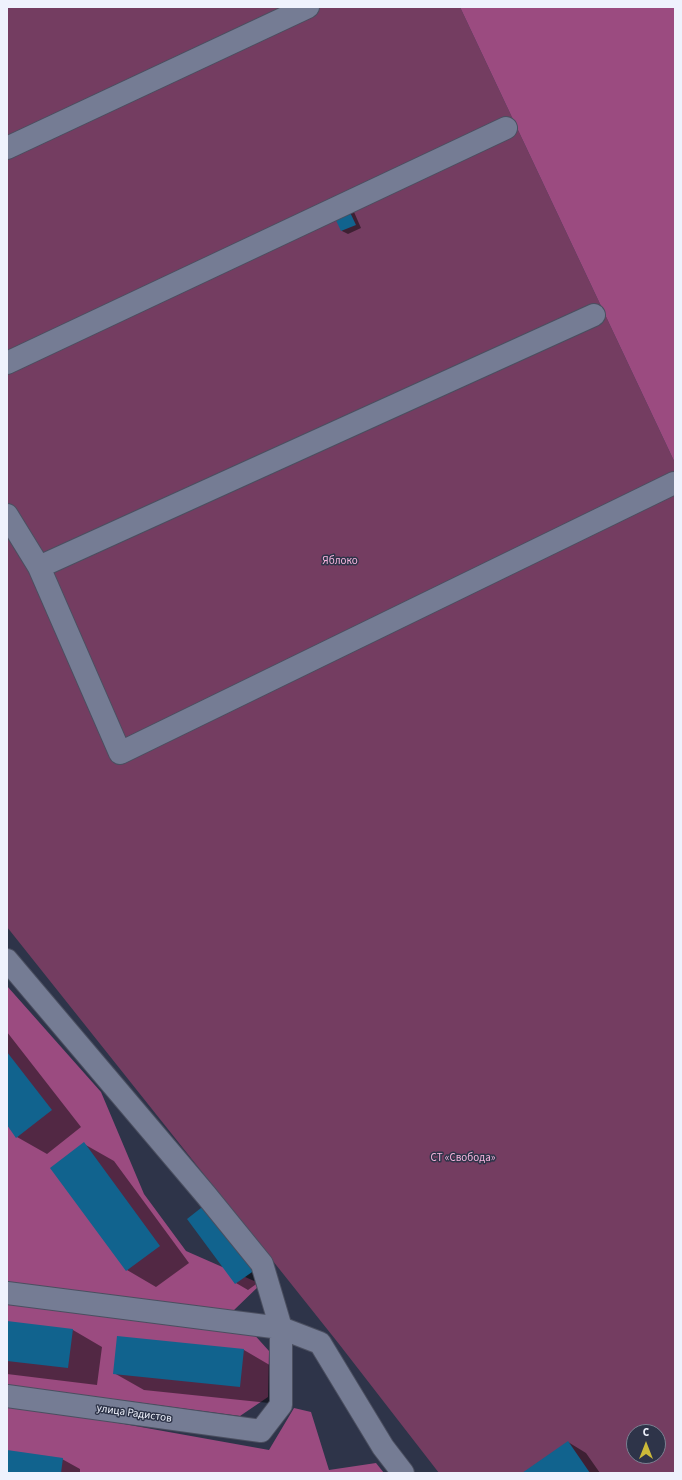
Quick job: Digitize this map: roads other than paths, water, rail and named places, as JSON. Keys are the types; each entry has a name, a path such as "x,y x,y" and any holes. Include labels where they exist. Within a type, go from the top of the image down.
{"street":[{"path":"7,148 308,7"},
{"path":"7,363 506,128"},
{"path":"39,567 594,315"},
{"path":"7,514 39,567 120,753 674,483"},
{"path":"7,960 201,1189 262,1264 280,1328"},
{"path":"7,1293 280,1328 320,1343 383,1447 403,1473"},
{"name":"улица Радистов","path":"7,1396 261,1431 281,1405 280,1328"}],"park label":[{"name":"Яблоко","path":"340,562"},
{"name":"СТ «Свобода»","path":"463,1159"}]}
